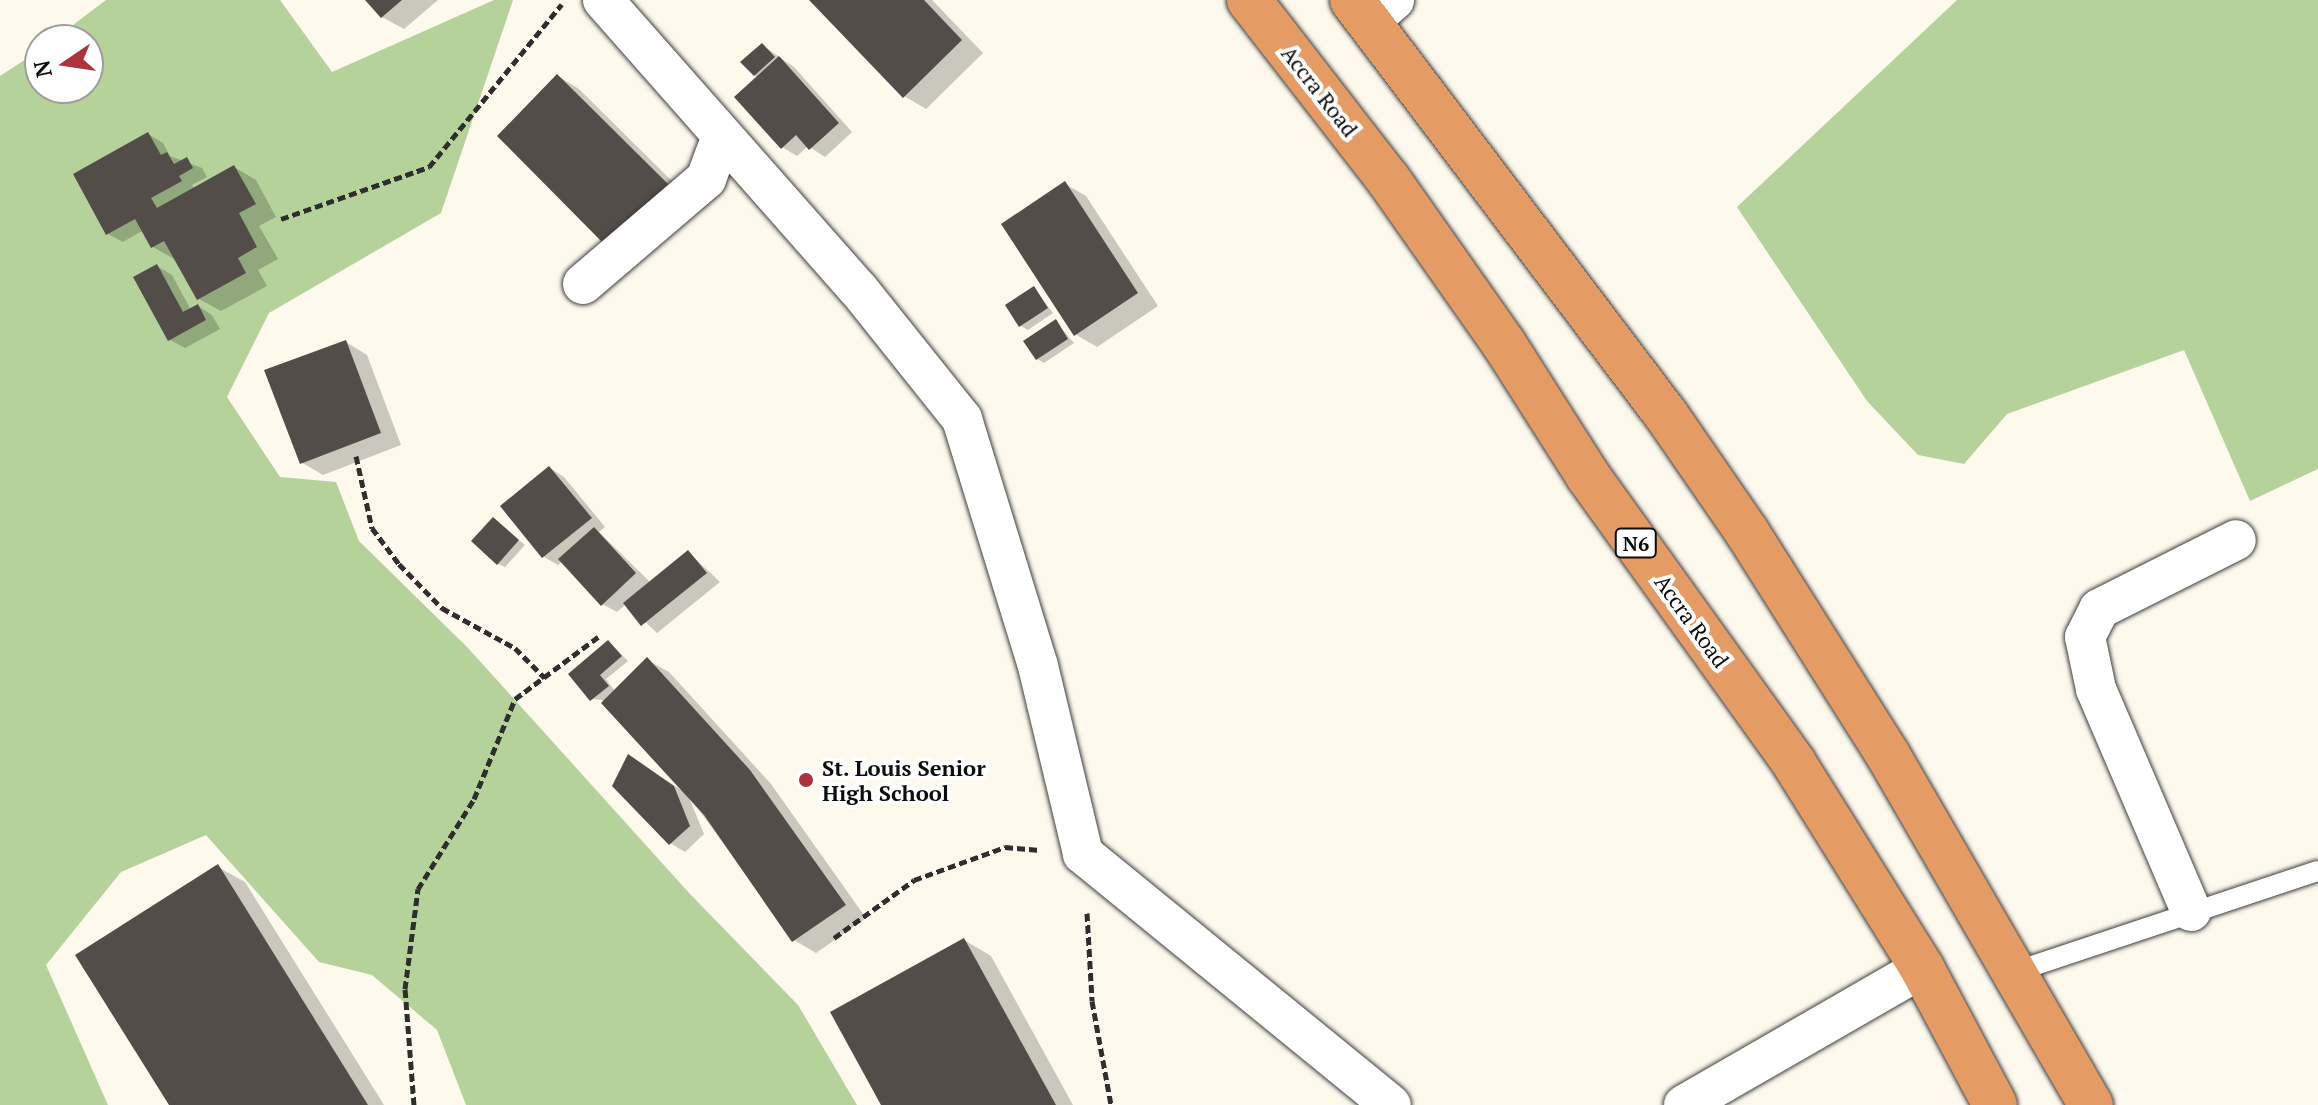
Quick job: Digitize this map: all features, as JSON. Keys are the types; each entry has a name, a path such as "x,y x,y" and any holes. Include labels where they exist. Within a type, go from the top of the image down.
{"highway":[{"name":"Accra Road","path":"1249,0 1388,179 1504,344 1588,476 1794,763 1922,968 1995,1105"},
{"path":"1372,7 1738,519 1888,755 2091,1105"}],"street":[{"path":"603,0 859,290 962,419 1038,666 1083,854 1391,1105"},
{"path":"583,284 648,233 706,179 722,136"},
{"path":"2191,911 2096,689 2085,637 2099,609 2236,540"},
{"path":"1684,1105 1922,968"}],"lane":[{"path":"2014,972 2318,871"}],"path":[{"path":"281,219 429,167 565,0"},
{"path":"356,456 372,528 399,564 442,608 515,648 545,678"},
{"path":"414,1105 405,989 418,889 474,799 515,699 598,637"},
{"path":"834,938 914,880 1005,847 1083,854 1092,1001 1111,1105"}],"green space":[{"path":"106,0 280,0 332,72 494,0 513,0 441,213 269,313 227,397 280,477 336,482 359,541 468,648 690,894 798,1005 857,1105 466,1105 437,1030 372,975 319,962 206,835 121,872 46,965 108,1105 0,1105 0,76 24,60 24,104 104,104 104,24 74,24"},
{"path":"1957,0 2318,0 2318,469 2250,501 2184,350 2007,414 1964,464 1918,455 1867,401 1737,207"}],"building":[{"path":"365,0 402,0 381,18"},
{"path":"809,0 924,0 962,40 903,98"},
{"path":"762,43 775,57 754,76 740,62"},
{"path":"779,56 839,123 809,150 796,135 781,149 734,97"},
{"path":"557,74 669,185 607,247 497,136"},
{"path":"148,132 161,155 167,152 174,164 187,157 193,168 179,176 182,181 151,198 157,208 234,165 256,204 239,213 257,247 238,258 246,273 197,300 164,241 151,248 135,219 106,235 73,174"},
{"path":"1065,181 1138,293 1074,336 1001,224"},
{"path":"157,264 183,312 198,304 206,320 168,341 133,277"},
{"path":"1034,286 1048,308 1019,327 1005,305"},
{"path":"1056,319 1068,339 1036,360 1023,341"},
{"path":"346,340 381,433 300,464 264,370"},
{"path":"549,466 592,518 542,558 500,506"},
{"path":"493,517 519,540 497,565 471,541"},
{"path":"594,527 636,573 601,606 558,559"},
{"path":"688,550 707,573 641,626 623,603"},
{"path":"608,640 622,656 600,675 609,686 590,701 568,674"},
{"path":"647,657 750,770 846,905 792,942 704,815 601,703"},
{"path":"628,754 674,786 690,826 669,845 612,786"},
{"path":"218,864 368,1105 169,1105 75,955"},
{"path":"964,938 1056,1105 881,1105 830,1012"}],"place":[{"name":"St. Louis Senior High School","path":"806,780"}]}
